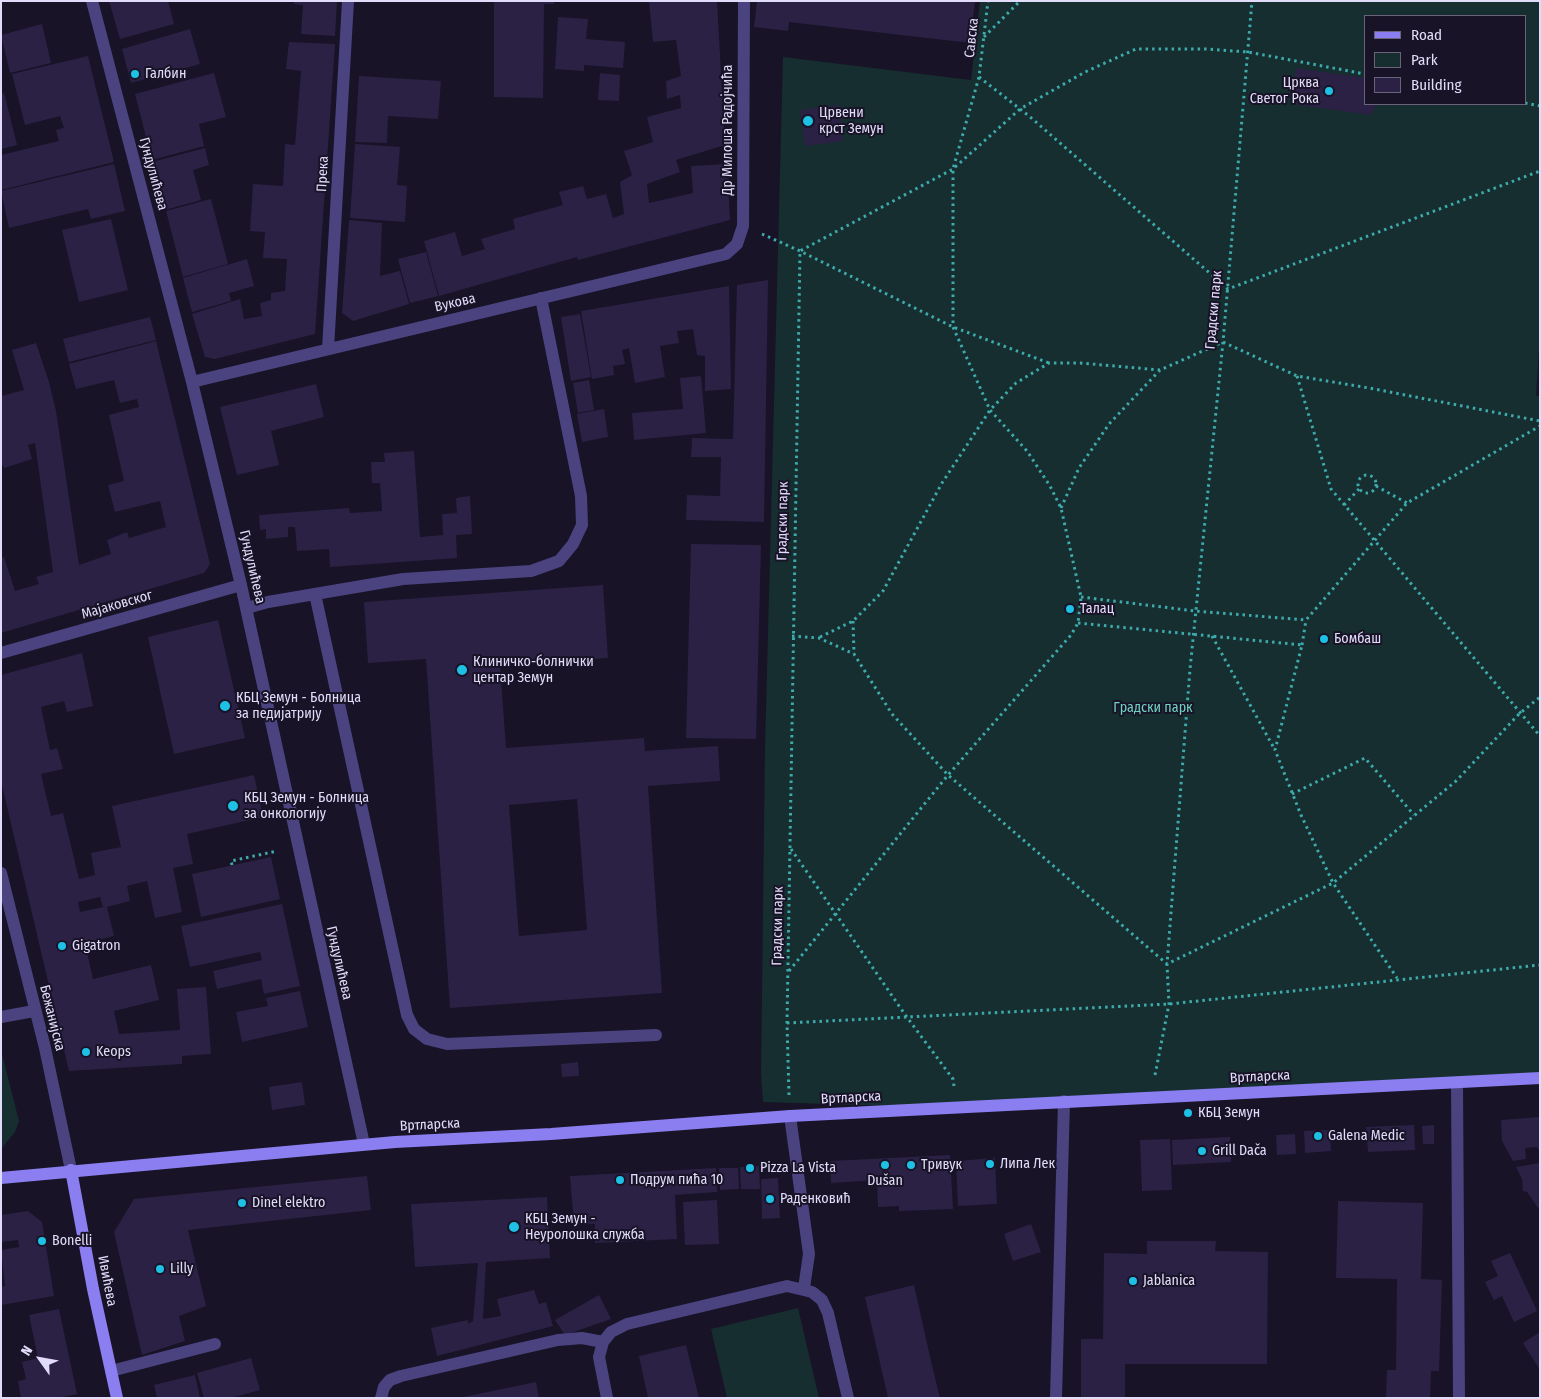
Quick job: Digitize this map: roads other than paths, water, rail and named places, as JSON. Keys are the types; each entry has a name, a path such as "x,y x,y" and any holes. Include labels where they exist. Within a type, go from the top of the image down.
{"main road":[{"name":"Вртларска","path":"1,1178 364,1144 551,1134 790,1116 1540,1078"},
{"name":"Ивићева","path":"72,1170 93,1289 117,1398"}],"street":[{"name":"Гундулићева","path":"92,1 192,382 242,585 364,1144"},
{"name":"Прека","path":"328,349 348,1"},
{"name":"Др Милоша Радојчића","path":"726,254 737,244 743,226 744,1"},
{"name":"Вукова","path":"192,382 726,254"},
{"path":"247,608 403,579 531,571 559,560 573,544 582,525 581,496 542,298"},
{"name":"Мајаковског","path":"1,653 242,585"},
{"path":"315,594 407,1015 414,1029 427,1039 447,1044 656,1034"},
{"name":"Бежанијска","path":"1,873 34,1011 45,1048 72,1170"},
{"path":"1,1017 34,1011"},
{"path":"1457,1083 1459,1398"},
{"path":"1056,1398 1064,1101"},
{"path":"790,1116 809,1254 804,1288"},
{"path":"607,1398 599,1357 603,1342 611,1332 627,1324 787,1286 804,1288 822,1300 828,1313 848,1398"},
{"path":"381,1398 384,1387 390,1380 401,1376 558,1340 582,1338 603,1342"},
{"path":"111,1371 215,1344"}],"place":[{"name":"Галбин","path":"135,74"},
{"name":"Црква Светог Рока","path":"1329,91"},
{"name":"Црвени крст Земун","path":"808,121"},
{"name":"Талац","path":"1070,609"},
{"name":"Бомбаш","path":"1324,639"},
{"name":"Клиничко-болнички центар Земун","path":"462,670"},
{"name":"КБЦ Земун - Болница за педијатрију","path":"225,706"},
{"name":"КБЦ Земун - Болница за онкологију","path":"233,806"},
{"name":"Gigatron","path":"62,946"},
{"name":"Keops","path":"86,1052"},
{"name":"КБЦ Земун","path":"1188,1113"},
{"name":"Galena Medic","path":"1318,1136"},
{"name":"Grill Dača","path":"1202,1151"},
{"name":"Липа Лек","path":"990,1164"},
{"name":"Dušan","path":"885,1165"},
{"name":"Тривук","path":"911,1165"},
{"name":"Pizza La Vista","path":"750,1168"},
{"name":"Подрум пића 10","path":"620,1180"},
{"name":"Раденковић","path":"770,1199"},
{"name":"Dinel elektro","path":"242,1203"},
{"name":"КБЦ Земун - Неуролошка служба","path":"514,1227"},
{"name":"Bonelli","path":"42,1241"},
{"name":"Lilly","path":"160,1269"},
{"name":"Jablanica","path":"1133,1281"}],"park label":[{"name":"Градски парк","path":"1153,708"}]}
